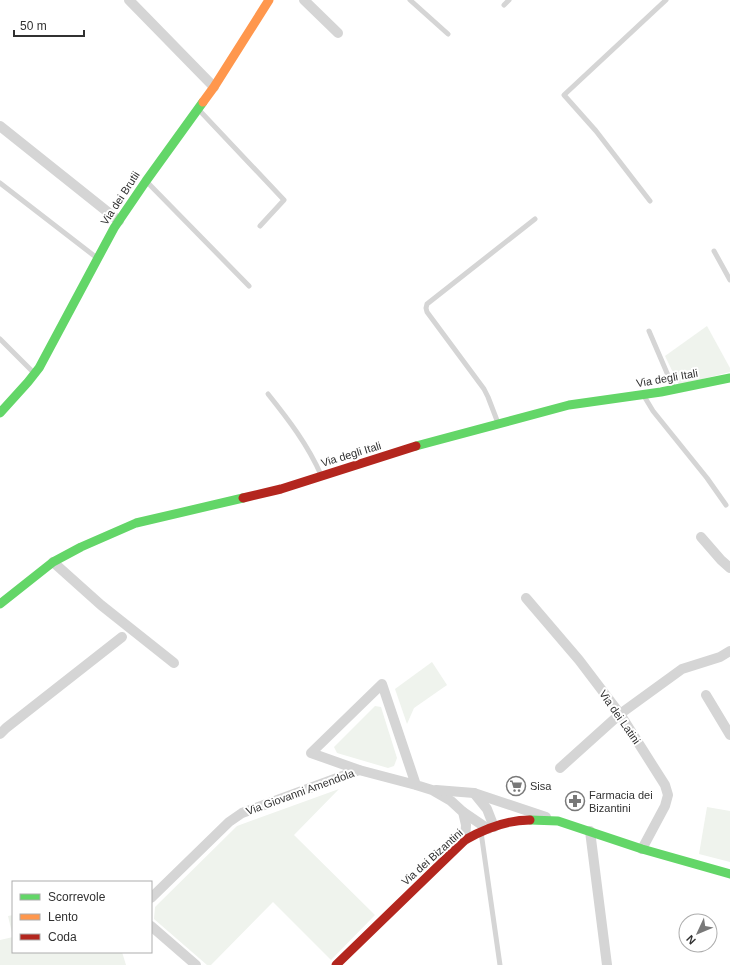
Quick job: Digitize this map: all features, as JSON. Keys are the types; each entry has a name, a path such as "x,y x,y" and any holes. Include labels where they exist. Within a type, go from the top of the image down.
{"street":[{"path":"129,0 214,88"},
{"name":"Via dei Brutii","path":"0,413 39,368 114,228 146,181 214,88 269,0"},
{"path":"304,0 338,32"},
{"path":"0,126 119,221"},
{"name":"Via degli Itali","path":"0,604 53,562 81,547 136,523 281,489 412,447 569,405 674,389 730,378"},
{"path":"701,537 730,568"},
{"path":"53,562 101,604 174,662"},
{"name":"Via dei Latini","path":"526,598 579,660 620,714 666,785 668,795 665,806 642,849"},
{"path":"2,729 122,637"},
{"path":"560,768 620,714 682,669 720,657 730,652"},
{"path":"359,770 311,753 382,684 416,785"},
{"path":"706,695 730,735"},
{"name":"Via Giovanni Amendola","path":"152,897 229,822 242,813 359,770 432,790"},
{"path":"432,790 474,793 558,821"},
{"path":"432,790 451,801 488,829"},
{"path":"474,793 487,809 488,829"},
{"path":"464,812 466,825 465,840"},
{"name":"Via dei Bizantini","path":"336,965 465,840 488,829 507,823 527,820 558,821 642,849 730,874"},
{"path":"590,831 608,965"},
{"path":"152,927 196,965"}],"lane":[{"path":"410,0 448,34"},
{"path":"504,5 509,0"},
{"path":"650,201 596,131 564,95 666,0"},
{"path":"198,109 284,200 260,226"},
{"path":"146,181 249,286"},
{"path":"0,183 98,258"},
{"path":"498,424 484,389 427,312 426,308 427,304 535,219"},
{"path":"714,250 730,280"},
{"path":"649,331 674,389"},
{"path":"0,339 35,374"},
{"path":"268,394 293,426 316,462 322,476"},
{"path":"644,394 653,411 707,478 726,505"},
{"path":"488,829 500,965"}],"shaded area":[{"path":"707,326 730,368 730,372 679,385 665,356"},
{"path":"432,662 447,685 414,708 407,724 395,689"},
{"path":"375,706 381,707 397,758 394,766 388,768 337,753 334,747"},
{"path":"339,789 294,835 375,915 331,960 273,902 211,965 207,965 154,919 155,907 237,826"},
{"path":"707,807 730,811 730,862 699,854"},
{"path":"12,915 12,933 8,916"},
{"path":"12,937 12,953 122,953 126,965 0,965 0,940"}],"traffic: fast":[{"path":"0,413 39,368 114,228 203,102"},
{"path":"416,446 569,405 661,392 730,378"},
{"path":"0,604 53,562 81,547 136,523 243,498"},
{"path":"530,820 558,821 642,849 730,874"}],"traffic: slow":[{"path":"203,102 269,0"}],"traffic: jam":[{"path":"243,498 281,489 416,446"},
{"path":"336,965 465,840 480,832 504,823 530,820"}],"place":[{"name":"Sisa","path":"516,786"},
{"name":"Farmacia dei Bizantini","path":"575,801"}]}
